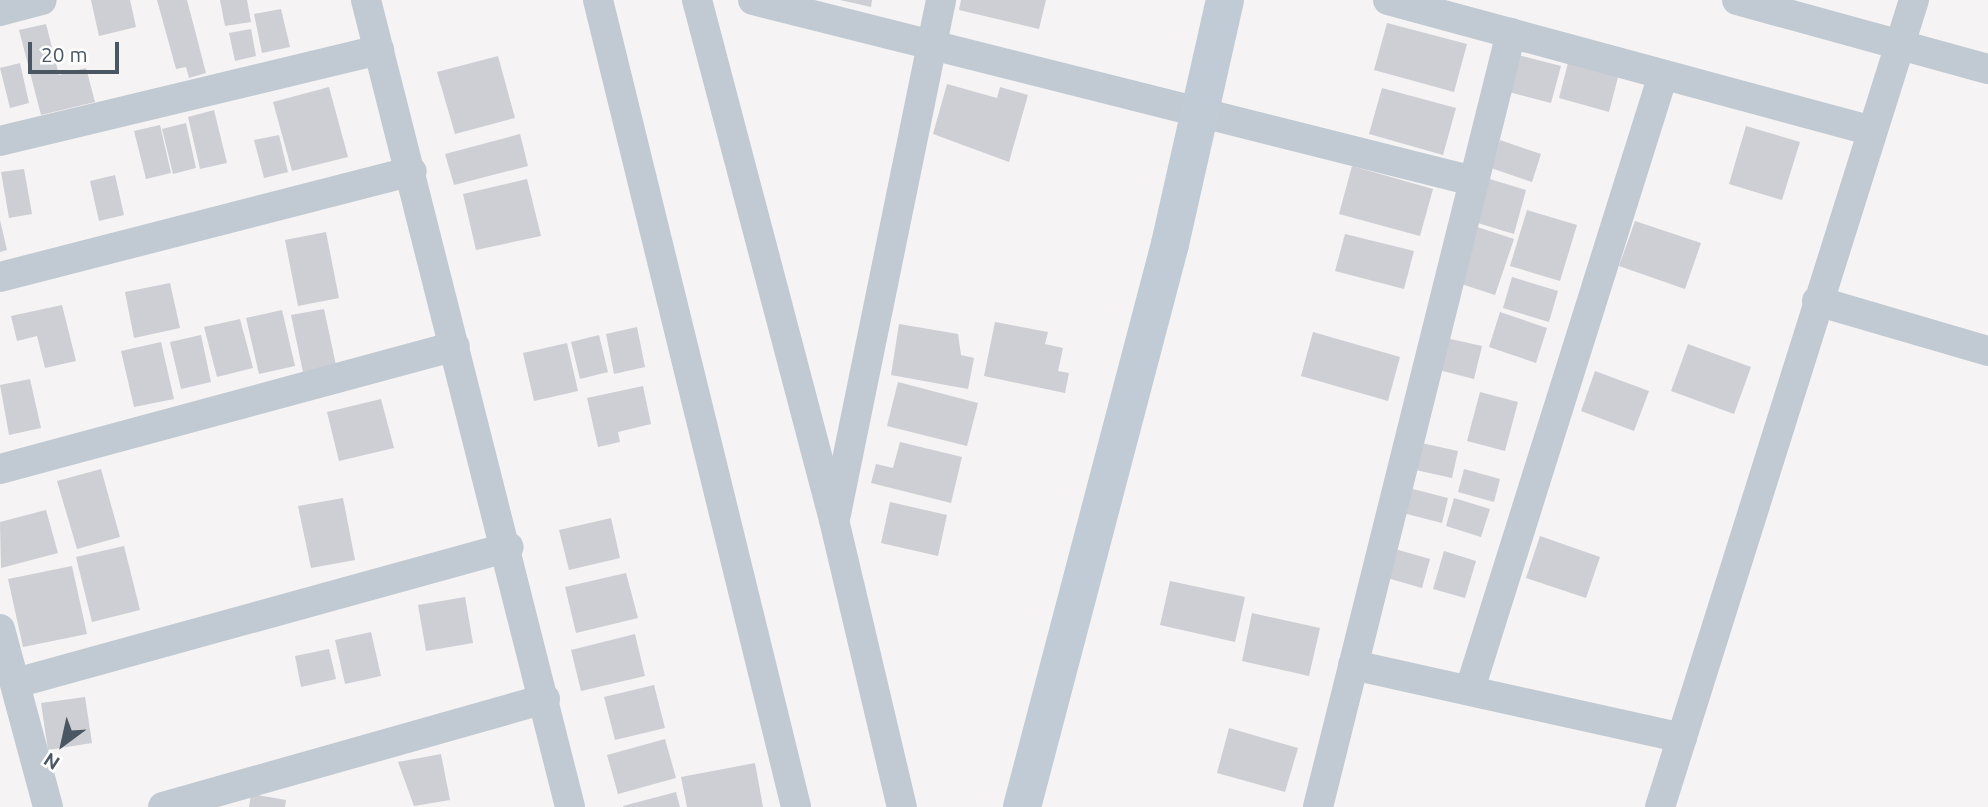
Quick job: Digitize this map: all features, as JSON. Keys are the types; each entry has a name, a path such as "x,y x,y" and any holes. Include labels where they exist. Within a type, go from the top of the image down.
{"main road":[{"path":"1022,807 1199,114 1225,0"}],"street":[{"path":"0,10 42,0"},
{"path":"366,0 509,547 570,807"},
{"path":"598,0 796,807"},
{"path":"697,0 834,520 902,807"},
{"path":"753,0 933,43 1199,114 1473,181"},
{"path":"834,520 941,0"},
{"path":"1388,0 1872,131"},
{"path":"1737,0 1988,69"},
{"path":"1660,807 1817,301 1914,0"},
{"path":"1318,807 1511,33"},
{"path":"0,141 379,50"},
{"path":"1470,689 1663,75"},
{"path":"0,277 412,171"},
{"path":"1817,301 1988,351"},
{"path":"0,469 455,346"},
{"path":"16,683 509,547"},
{"path":"0,629 48,807"},
{"path":"1353,665 1682,737"},
{"path":"163,807 545,699"}],"building":[{"path":"91,0 130,0 136,27 99,36"},
{"path":"157,0 187,0 206,73 189,78 186,67 176,69"},
{"path":"220,0 247,0 251,22 225,26"},
{"path":"840,0 872,0 871,7"},
{"path":"961,0 1046,0 1039,29 959,10"},
{"path":"281,9 290,47 262,53 254,14"},
{"path":"1387,23 1467,44 1454,92 1374,70"},
{"path":"46,24 59,75 86,68 95,102 41,115 19,30"},
{"path":"251,29 256,56 235,61 229,33"},
{"path":"1514,54 1561,66 1551,103 1505,91"},
{"path":"498,56 515,118 455,134 437,72"},
{"path":"20,63 29,103 10,108 0,68"},
{"path":"1568,63 1618,77 1609,112 1559,98"},
{"path":"947,84 997,98 1000,87 1028,95 1009,162 933,134"},
{"path":"329,87 348,157 292,171 273,102"},
{"path":"1382,88 1456,108 1443,155 1369,134"},
{"path":"214,110 227,163 200,169 188,117"},
{"path":"186,123 196,168 173,174 162,129"},
{"path":"160,125 171,173 146,179 134,131"},
{"path":"1746,126 1800,142 1782,200 1729,184"},
{"path":"520,134 528,166 454,185 445,154"},
{"path":"279,135 288,172 264,178 254,140"},
{"path":"1500,140 1541,154 1532,182 1491,168"},
{"path":"1352,166 1433,189 1420,236 1339,214"},
{"path":"24,169 32,214 9,218 1,172"},
{"path":"115,175 124,215 99,221 90,181"},
{"path":"1483,177 1526,190 1514,234 1471,221"},
{"path":"527,179 541,236 476,250 463,194"},
{"path":"1527,210 1577,225 1560,281 1510,266"},
{"path":"0,220 7,250 0,252"},
{"path":"1635,221 1701,243 1685,289 1619,266"},
{"path":"1471,225 1514,239 1495,295 1452,281"},
{"path":"326,232 339,298 298,306 285,240"},
{"path":"1345,234 1414,251 1404,289 1335,271"},
{"path":"1512,277 1558,291 1549,322 1503,308"},
{"path":"170,283 180,328 134,338 125,292"},
{"path":"62,305 76,361 45,368 37,336 17,341 11,316"},
{"path":"324,309 336,365 303,372 291,315"},
{"path":"282,310 295,366 259,374 246,318"},
{"path":"1500,312 1547,328 1536,363 1489,347"},
{"path":"240,319 253,368 217,377 204,327"},
{"path":"995,322 1048,332 1045,344 1063,348 1058,371 1069,373 1065,393 984,376"},
{"path":"899,324 958,334 961,355 974,358 968,389 891,375"},
{"path":"637,327 645,367 614,374 606,334"},
{"path":"1313,332 1400,357 1388,401 1301,376"},
{"path":"201,335 211,382 181,389 170,342"},
{"path":"599,335 608,372 580,379 571,342"},
{"path":"1446,338 1482,346 1474,379 1439,370"},
{"path":"161,342 174,399 134,407 121,351"},
{"path":"567,343 578,391 534,401 523,353"},
{"path":"1688,344 1751,367 1734,414 1671,391"},
{"path":"1595,371 1649,391 1634,431 1581,411"},
{"path":"30,379 41,428 9,435 0,385"},
{"path":"898,382 978,403 967,446 887,426"},
{"path":"643,386 651,424 618,432 620,442 598,447 587,398"},
{"path":"1480,392 1518,402 1505,451 1467,441"},
{"path":"381,399 394,448 339,461 327,412"},
{"path":"900,442 962,457 951,503 871,483 876,464 893,468"},
{"path":"1417,442 1458,451 1452,478 1411,469"},
{"path":"101,469 120,537 77,549 57,481"},
{"path":"1464,469 1500,479 1494,502 1458,492"},
{"path":"1409,488 1448,498 1442,523 1403,513"},
{"path":"343,498 355,560 311,568 298,506"},
{"path":"1454,498 1490,509 1481,537 1446,526"},
{"path":"890,502 947,515 938,556 881,543"},
{"path":"46,510 58,553 1,568 0,522"},
{"path":"611,518 620,558 569,570 559,530"},
{"path":"1540,536 1600,557 1586,598 1526,578"},
{"path":"124,546 140,610 92,622 76,557"},
{"path":"1395,549 1430,559 1422,588 1387,578"},
{"path":"1444,551 1476,561 1465,598 1433,589"},
{"path":"72,566 87,634 23,647 8,579"},
{"path":"626,573 638,618 576,633 565,587"},
{"path":"1170,581 1245,597 1235,642 1160,625"},
{"path":"465,597 473,643 426,651 418,605"},
{"path":"1252,613 1320,628 1309,676 1242,661"},
{"path":"371,632 381,676 345,684 335,640"},
{"path":"635,634 645,676 581,691 571,650"},
{"path":"329,649 336,679 301,687 295,656"},
{"path":"654,685 665,728 615,740 604,697"},
{"path":"85,697 92,743 48,750 41,703"},
{"path":"1229,728 1298,748 1285,792 1217,773"},
{"path":"665,739 676,778 618,794 607,755"},
{"path":"441,754 450,800 414,806 398,762"},
{"path":"755,763 763,807 687,807 681,777"},
{"path":"676,792 680,807 623,807 623,806"},
{"path":"251,794 286,800 285,807 249,807"}]}
